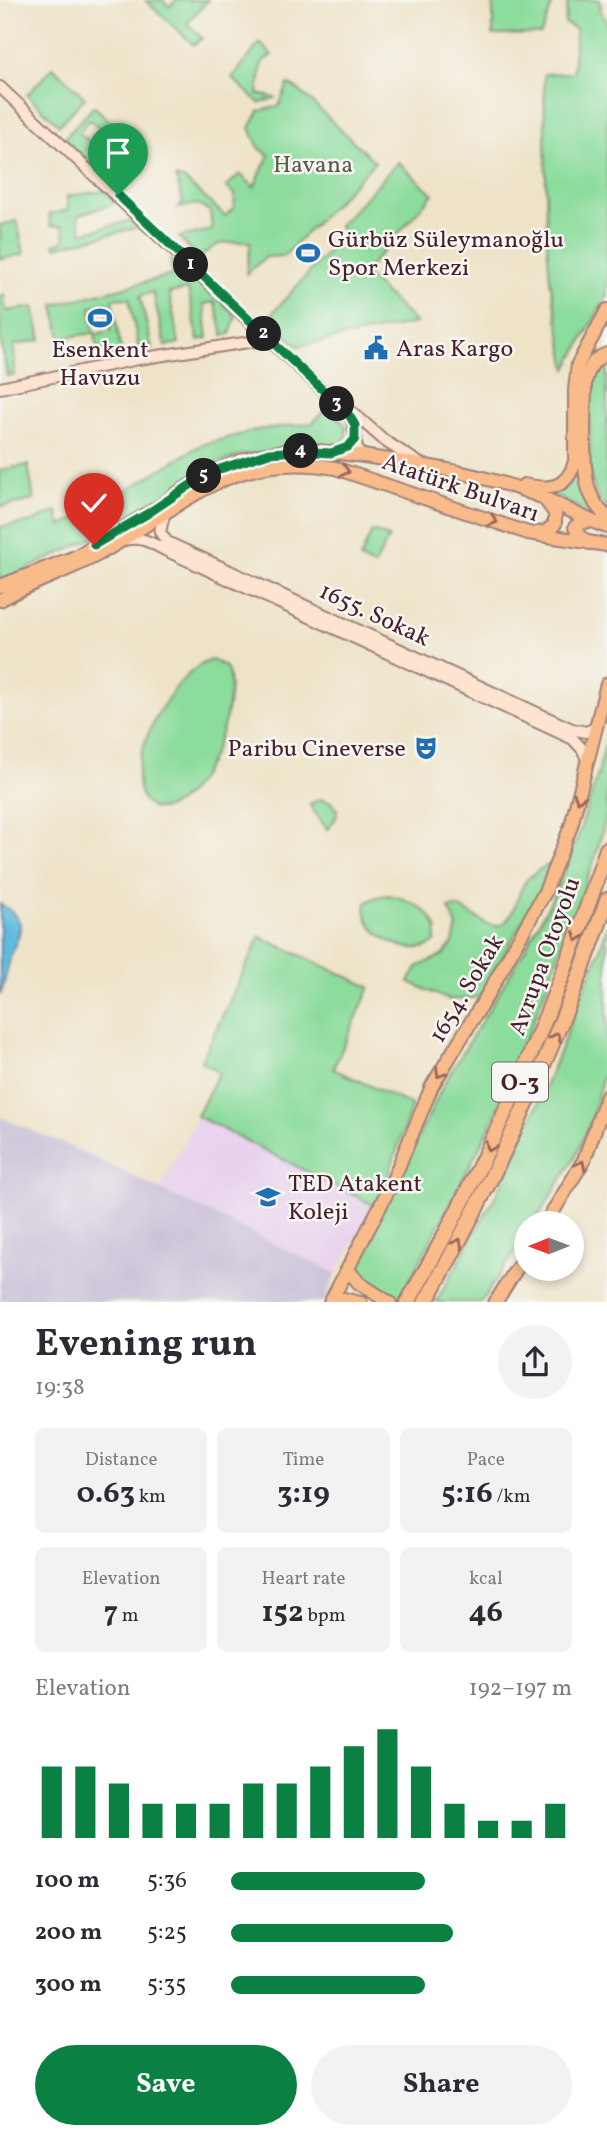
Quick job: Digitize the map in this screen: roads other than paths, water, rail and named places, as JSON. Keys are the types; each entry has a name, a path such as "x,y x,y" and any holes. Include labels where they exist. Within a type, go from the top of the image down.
{"highway":[{"name":"Avrupa Otoyolu","path":"408,1302 442,1243 511,1104 563,978 607,849"},
{"name":"Avrupa Otoyolu","path":"426,1302 495,1174 533,1093 607,900"}],"main road":[{"path":"481,476 545,488 553,487 567,479 575,462 575,390 578,365 607,310"},
{"path":"607,354 596,359 588,369 584,382 589,489 595,504 607,517"},
{"name":"Atatürk Bulvarı","path":"0,600 89,560 124,540 207,474 237,462 280,452 360,456 481,476 541,496 607,527"},
{"path":"360,456 383,482"},
{"name":"Atatürk Bulvarı","path":"0,586 75,557 229,476 275,465 322,466 383,482 528,533 607,545"},
{"path":"528,533 546,532 555,524 553,508 541,496"},
{"path":"591,544 579,536 575,527 582,522 592,521"},
{"name":"1654. Sokak","path":"331,1302 390,1187 432,1086 494,984 545,892 572,826 607,684"},
{"path":"553,1211 584,1160 607,1096"},
{"path":"348,1270 359,1283 386,1300"},
{"path":"489,1302 514,1271"},
{"path":"496,1302 511,1275"},
{"path":"334,1302 347,1299 358,1302"}],"street":[{"path":"0,87 269,339 374,432 422,465"},
{"path":"0,388 138,359 269,339"},
{"path":"288,356 352,418 360,456"},
{"path":"331,453 348,447 355,439"},
{"name":"1655. Sokak","path":"165,511 160,529 165,540 254,587 573,738 583,750 588,765"},
{"path":"124,540 149,540 146,520"},
{"name":"1655. Sokak","path":"149,540 167,551 576,731 586,732 597,727"}],"water":[{"path":"0,904 17,917 20,930 0,995"}],"place":[{"name":"Gürbüz Süleymanoğlu Spor Merkezi","path":"308,253"},
{"name":"Esenkent Havuzu","path":"100,318"},
{"name":"Aras Kargo","path":"376,348"},
{"name":"Paribu Cineverse","path":"426,748"},
{"name":"TED Atakent Koleji","path":"268,1197"}],"park label":[{"name":"Havana","path":"313,164"}]}
